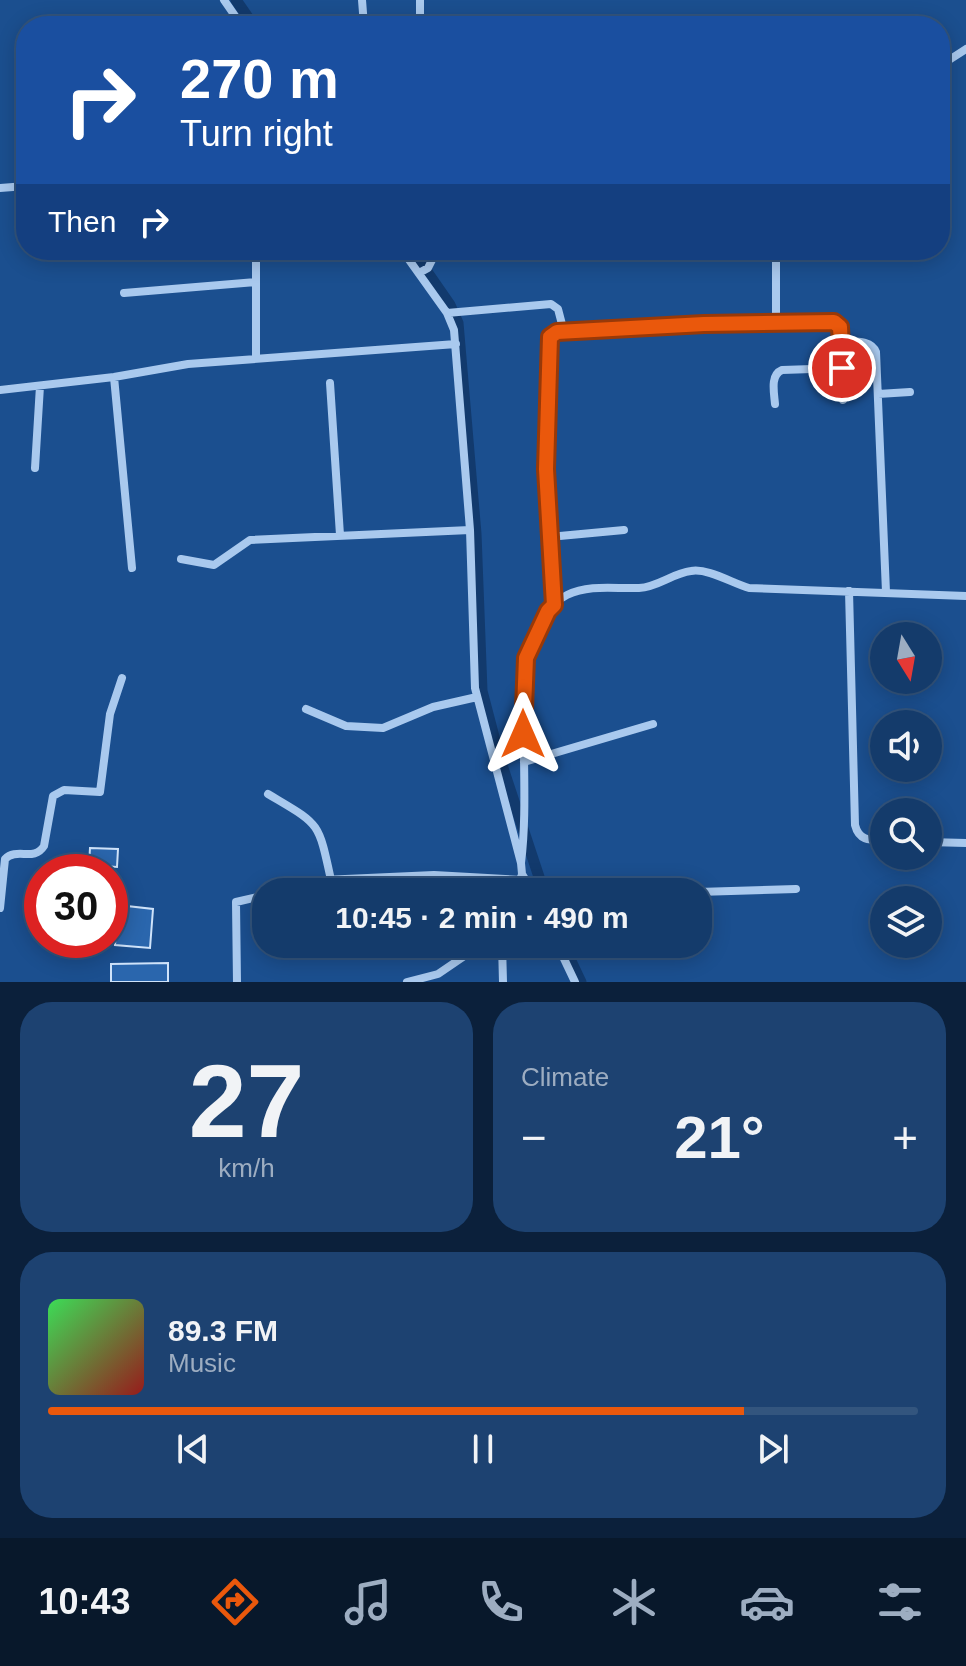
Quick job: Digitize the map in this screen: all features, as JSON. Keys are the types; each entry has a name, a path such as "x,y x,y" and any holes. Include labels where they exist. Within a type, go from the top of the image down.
{"street":[{"path":"256,260 256,358"},
{"path":"372,878 434,875 522,877 521,863 477,697 470,530 452,312 412,260"},
{"path":"423,271 430,260"},
{"path":"776,260 776,323"},
{"path":"124,293 256,282"},
{"path":"452,312 551,304 558,309 564,332"},
{"path":"554,605 546,469 550,337 557,332 834,322 840,327 843,400"},
{"path":"841,341 873,346 878,394 886,592"},
{"path":"0,390 114,377 188,364 456,344"},
{"path":"775,404 774,377 777,372 842,368"},
{"path":"114,377 132,568"},
{"path":"330,383 340,535"},
{"path":"35,468 40,386"},
{"path":"878,394 910,392"},
{"path":"181,559 214,565 250,540 470,530"},
{"path":"549,537 624,530"},
{"path":"521,863 525,829 526,658 548,611 575,591 605,586 651,586 693,570 704,571 749,588 966,596"},
{"path":"849,591 855,825 863,839 870,839"},
{"path":"0,908 5,859 13,853 41,852 53,796 64,790 100,792 110,714 122,678"},
{"path":"306,709 346,726 383,728 433,707 477,697"},
{"path":"524,762 653,724"},
{"path":"268,794 312,821 318,829 330,878"},
{"path":"942,842 966,843"},
{"path":"712,892 796,889"},
{"path":"237,982 236,902 252,898"},
{"path":"407,982 438,974 461,958"},
{"path":"502,958 503,982"},
{"path":"564,958 575,982"}],"building":[{"path":"90,848 118,849 118,854 90,854"},
{"path":"128,906 153,909 150,948 128,946"},
{"path":"168,963 168,982 111,982 111,964"}],"waterway":[{"path":"236,0 247,16"},
{"path":"419,260 450,305 458,323 476,534 482,691 499,756 539,878"},
{"path":"570,958 581,982"}],"route":[{"path":"523,734 526,658 548,611 554,605 546,469 550,337 557,332 620,328 834,322 840,327 842,368"}]}
